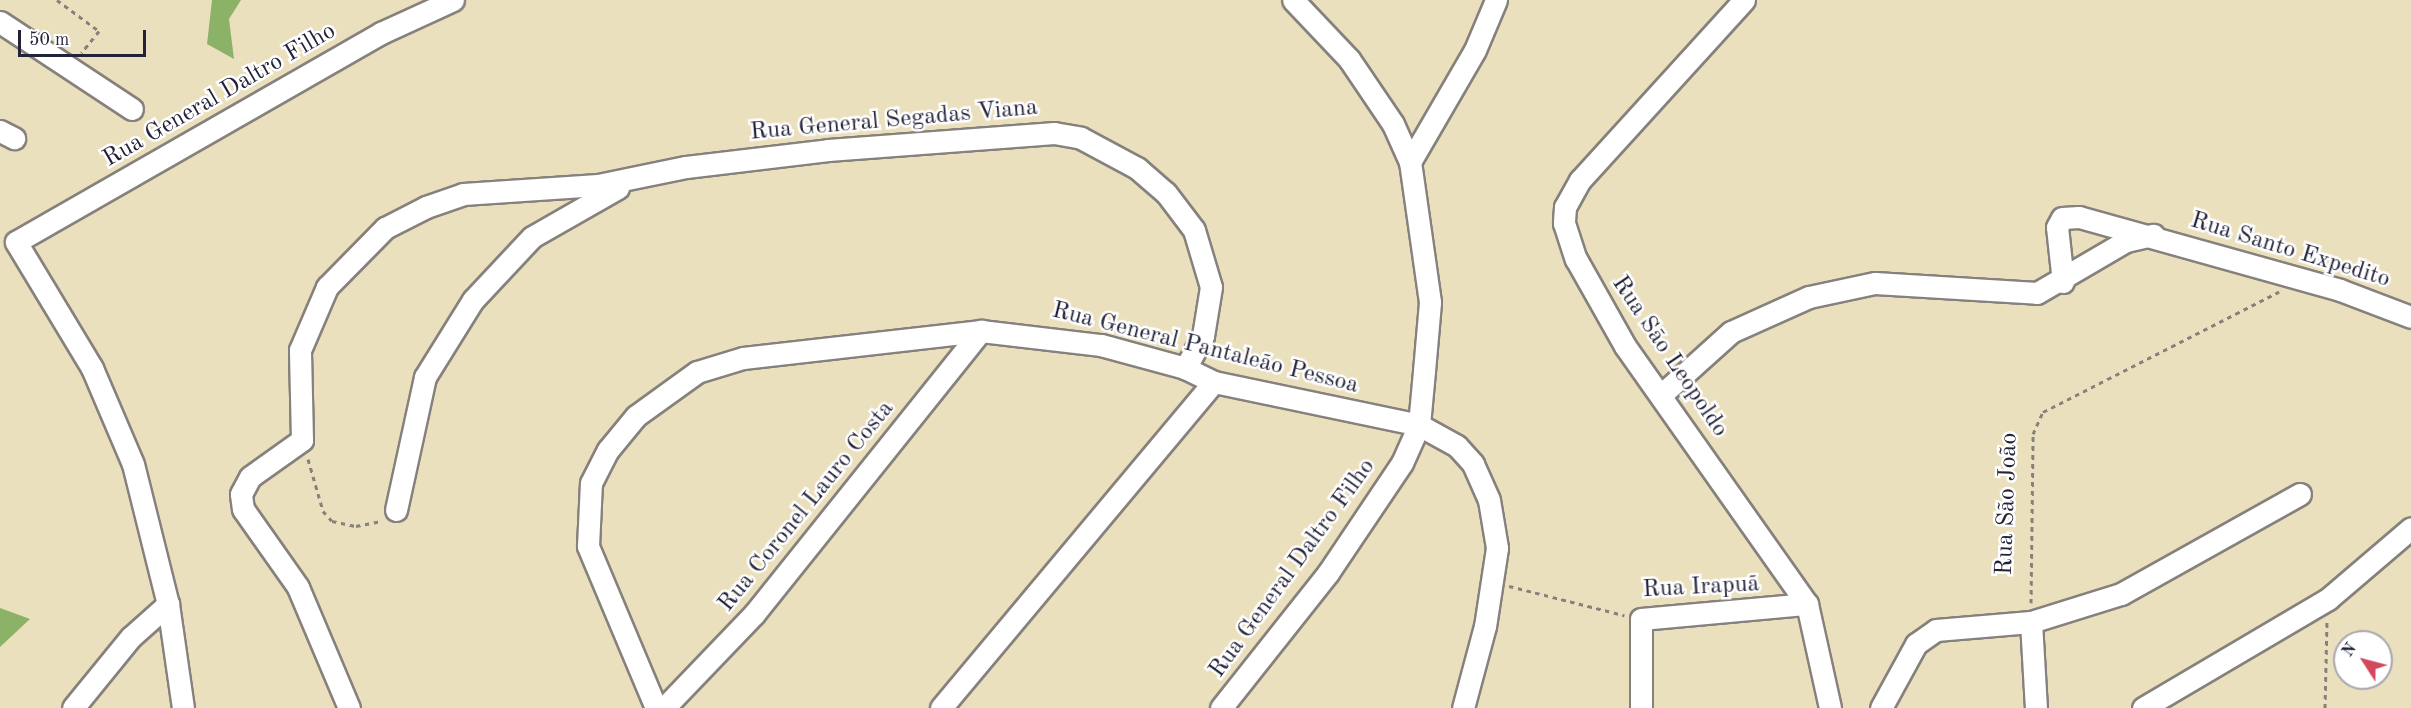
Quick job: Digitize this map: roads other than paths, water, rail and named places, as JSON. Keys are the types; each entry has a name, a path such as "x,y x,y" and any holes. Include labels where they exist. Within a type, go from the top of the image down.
{"street":[{"name":"Rua General Daltro Filho","path":"8,241 432,5 453,0"},
{"name":"Rua General Daltro Filho","path":"1221,708 1328,573 1402,463 1419,425 1430,302 1410,162 1393,124 1349,59 1293,0"},
{"path":"1410,162 1475,50 1496,0"},
{"name":"Rua São Leopoldo","path":"1744,0 1615,138 1565,207 1567,241 1625,346 1661,394 1806,604 1830,708"},
{"path":"0,22 68,64 132,109"},
{"name":"Rua General Segadas Viana","path":"349,708 298,587 243,509 241,494 249,477 302,440 300,350 310,317 327,287 385,228 463,194 634,179 686,167 828,150 1054,133 1081,138 1137,168 1166,193 1194,230 1211,287 1203,336 1185,368"},
{"name":"Rua General Segadas Viana","path":"396,510 425,377 473,300 532,237 634,179"},
{"name":"Rua Santo Expedito","path":"2063,282 2057,227 2062,218 2153,235 2299,282 2340,290 2411,317"},
{"name":"Rua Santo Expedito","path":"1661,394 1731,332 1809,297 1875,283 2014,295 2063,282 2126,240 2153,235"},
{"path":"8,241 92,368 133,464 168,604 183,708"},
{"name":"Rua General Pantaleão Pessoa","path":"656,708 588,546 591,483 608,450 636,416 697,372 743,358 981,331 1055,335 1185,368 1214,382 1419,425 1457,446 1473,464 1489,500 1496,538 1494,583 1462,708"},
{"name":"Rua Coronel Lauro Costa","path":"664,708 754,614 981,331"},
{"path":"941,708 1214,382"},
{"path":"1881,708 1916,644 1936,630 2031,622 2121,594 2300,494"},
{"path":"2143,708 2328,599 2411,528"},
{"path":"73,708 131,637 168,604"},
{"name":"Rua Irapuã","path":"1641,708 1641,619 1806,604"},
{"path":"2031,622 2036,708"},
{"path":"1243,682 1245,708"}]}
